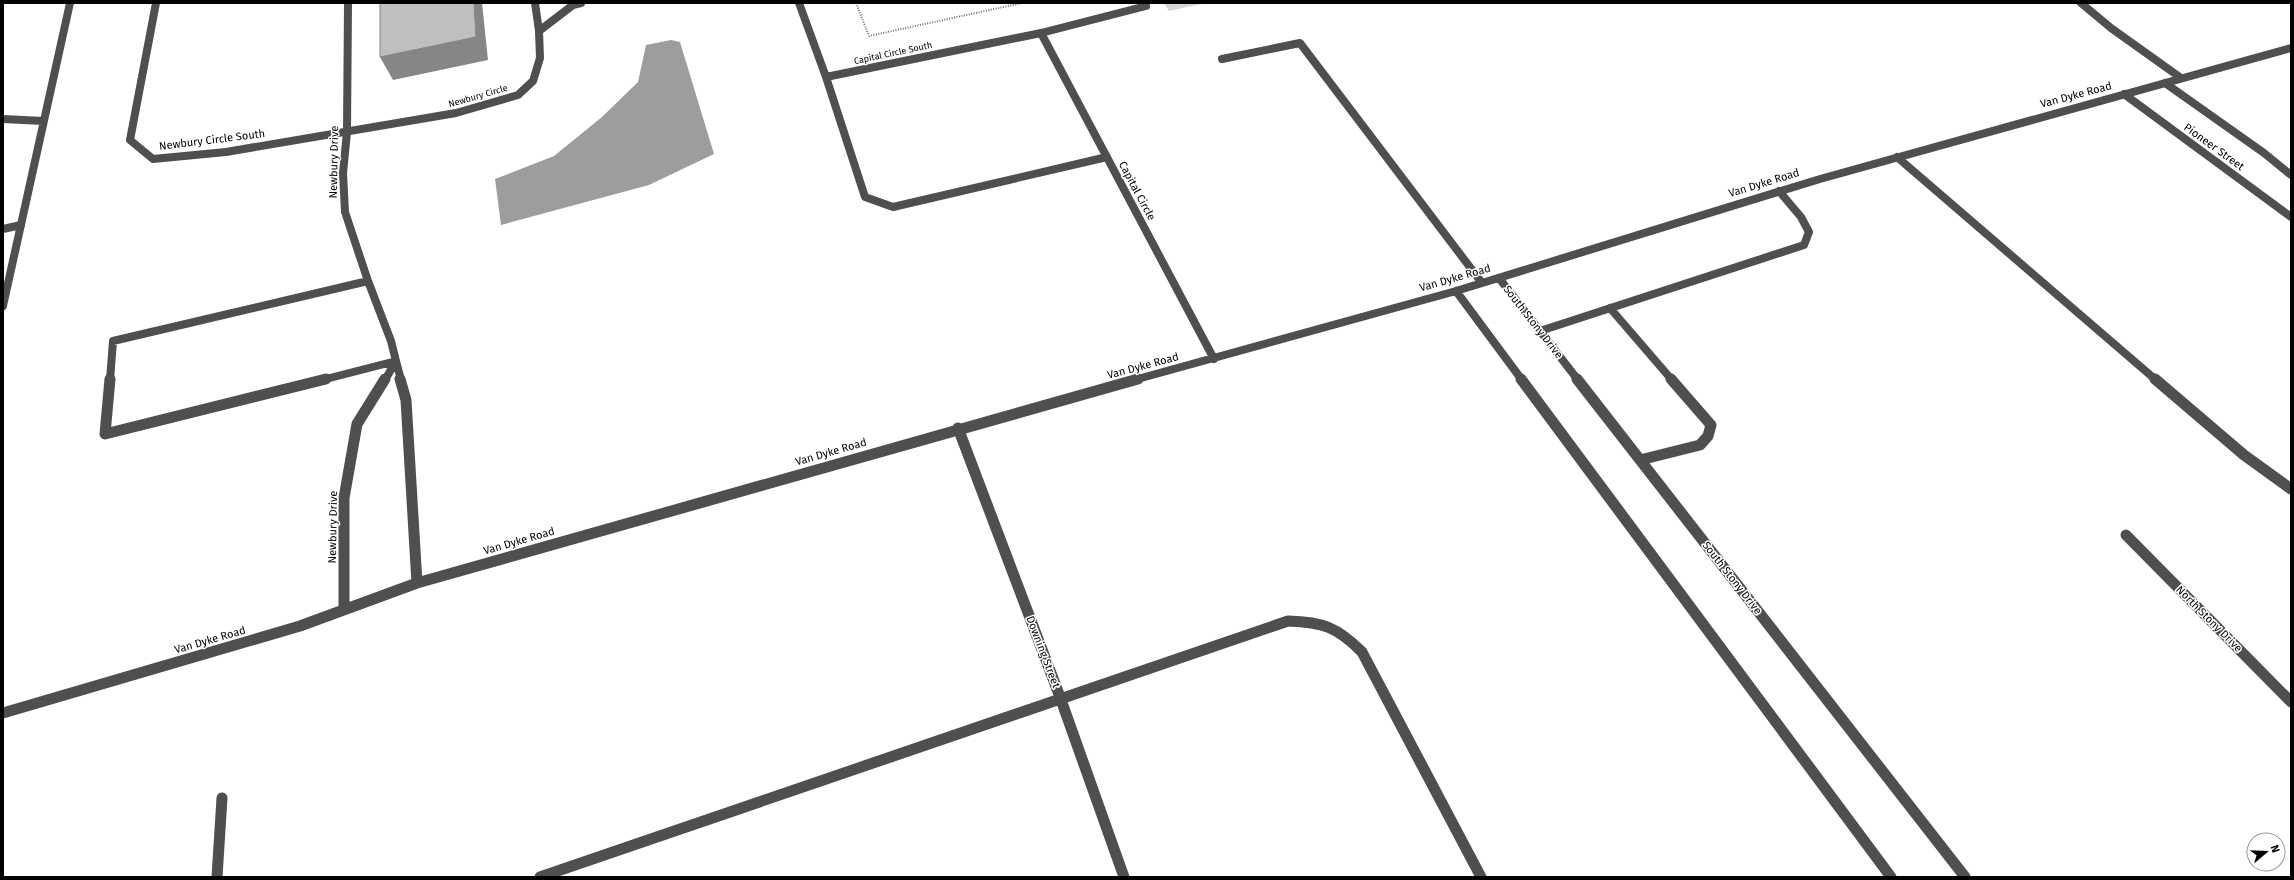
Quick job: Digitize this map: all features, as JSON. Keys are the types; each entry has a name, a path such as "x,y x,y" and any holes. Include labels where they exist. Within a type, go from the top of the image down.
{"street":[{"path":"3,306 70,3"},
{"name":"Newbury Circle South","path":"156,3 130,140 154,159 226,152 347,132"},
{"name":"Newbury Drive","path":"348,3 347,132 343,173 345,212 368,281 392,341 406,400 417,583"},
{"name":"Newbury Circle","path":"347,132 456,113 518,95 533,81 540,58 539,31 535,3"},
{"path":"539,31 573,5 581,3"},
{"path":"799,3 826,77 865,197 892,208 1107,157"},
{"name":"Capital Circle South","path":"826,77 1042,33 1146,6 1144,3"},
{"path":"2081,3 2111,28 2181,78"},
{"name":"Capital Circle","path":"1042,33 1214,359"},
{"path":"1222,59 1300,43 1482,283"},
{"name":"Van Dyke Road","path":"3,713 300,626 417,583 958,428 1214,359 1456,291 1897,157 2291,48"},
{"path":"2166,83 2264,153 2291,175"},
{"name":"Pioneer Street","path":"2124,94 2291,217"},
{"path":"3,119 43,121"},
{"path":"1897,157 2244,455 2291,489"},
{"path":"1540,331 1804,245 1809,232 1801,217 1779,192"},
{"path":"3,229 20,225"},
{"name":"South Stony Drive","path":"1499,278 1965,877"},
{"path":"368,281 114,342 105,434 396,361"},
{"path":"1456,291 1891,877"},
{"path":"1610,308 1711,425 1708,436 1700,445 1640,460"},
{"name":"Newbury Drive","path":"344,609 344,498 356,424 396,361"},
{"name":"Downing Street","path":"958,428 1060,697 1124,877"},
{"name":"North Stony Drive","path":"2126,535 2291,702"},
{"path":"540,877 1060,697 1288,621 1316,621 1343,633 1362,652 1481,877"},
{"path":"217,877 222,798"}],"path":[{"path":"856,3 869,36 1022,3"}],"shaded area":[{"path":"1164,3 1206,3 1169,11"},
{"path":"671,40 680,42 714,154 649,185 501,225 495,179 554,156 602,117 638,82 646,45"}],"building":[{"path":"380,3 474,3 476,37 380,57"}]}
